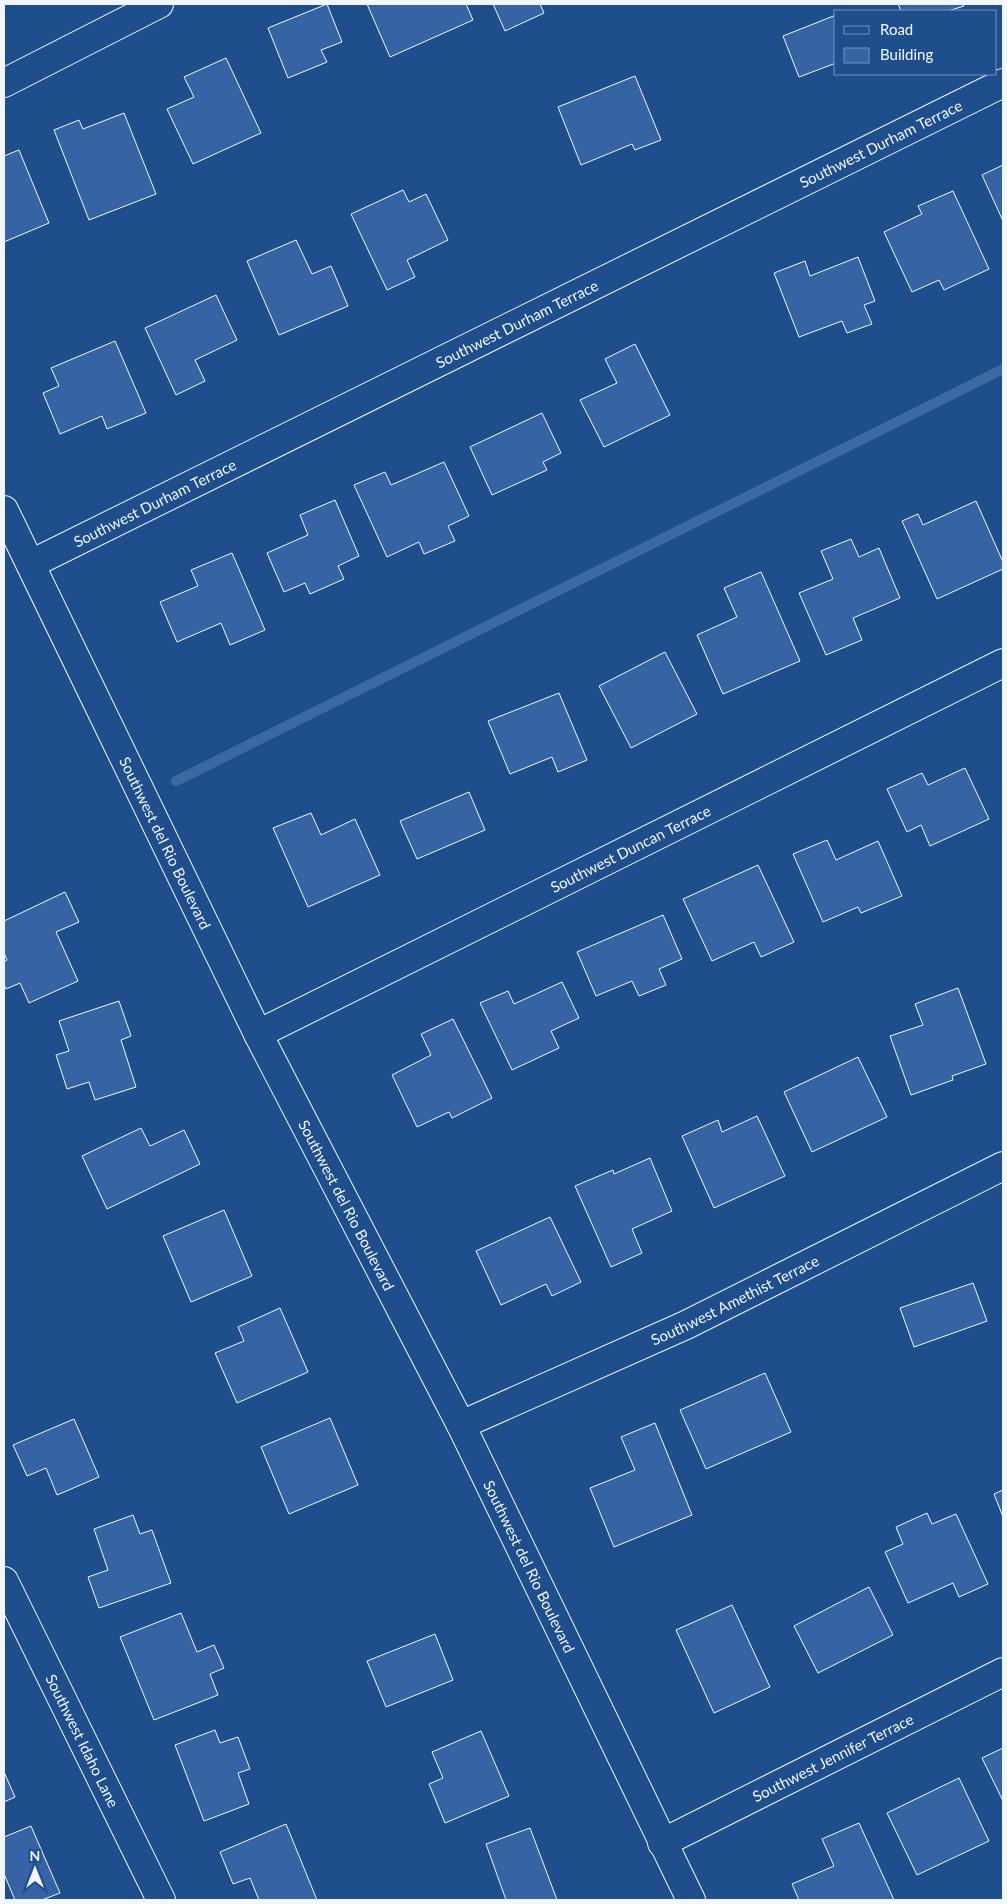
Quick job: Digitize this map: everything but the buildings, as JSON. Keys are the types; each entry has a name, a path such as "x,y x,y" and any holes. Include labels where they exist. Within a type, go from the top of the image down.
{"street":[{"path":"4,83 159,4"},
{"name":"Southwest Durham Terrace","path":"31,564 1003,83"},
{"name":"Southwest del Rio Boulevard","path":"4,510 258,1034 461,1424 691,1900"},
{"name":"Southwest Duncan Terrace","path":"258,1034 367,982 1003,663"},
{"name":"Southwest Amethist Terrace","path":"461,1424 686,1325 1003,1166"},
{"name":"Southwest Idaho Lane","path":"4,1581 161,1900"},
{"name":"Southwest Jennifer Terrace","path":"662,1843 1003,1672"}],"waterway":[{"path":"176,781 1003,369"}]}
